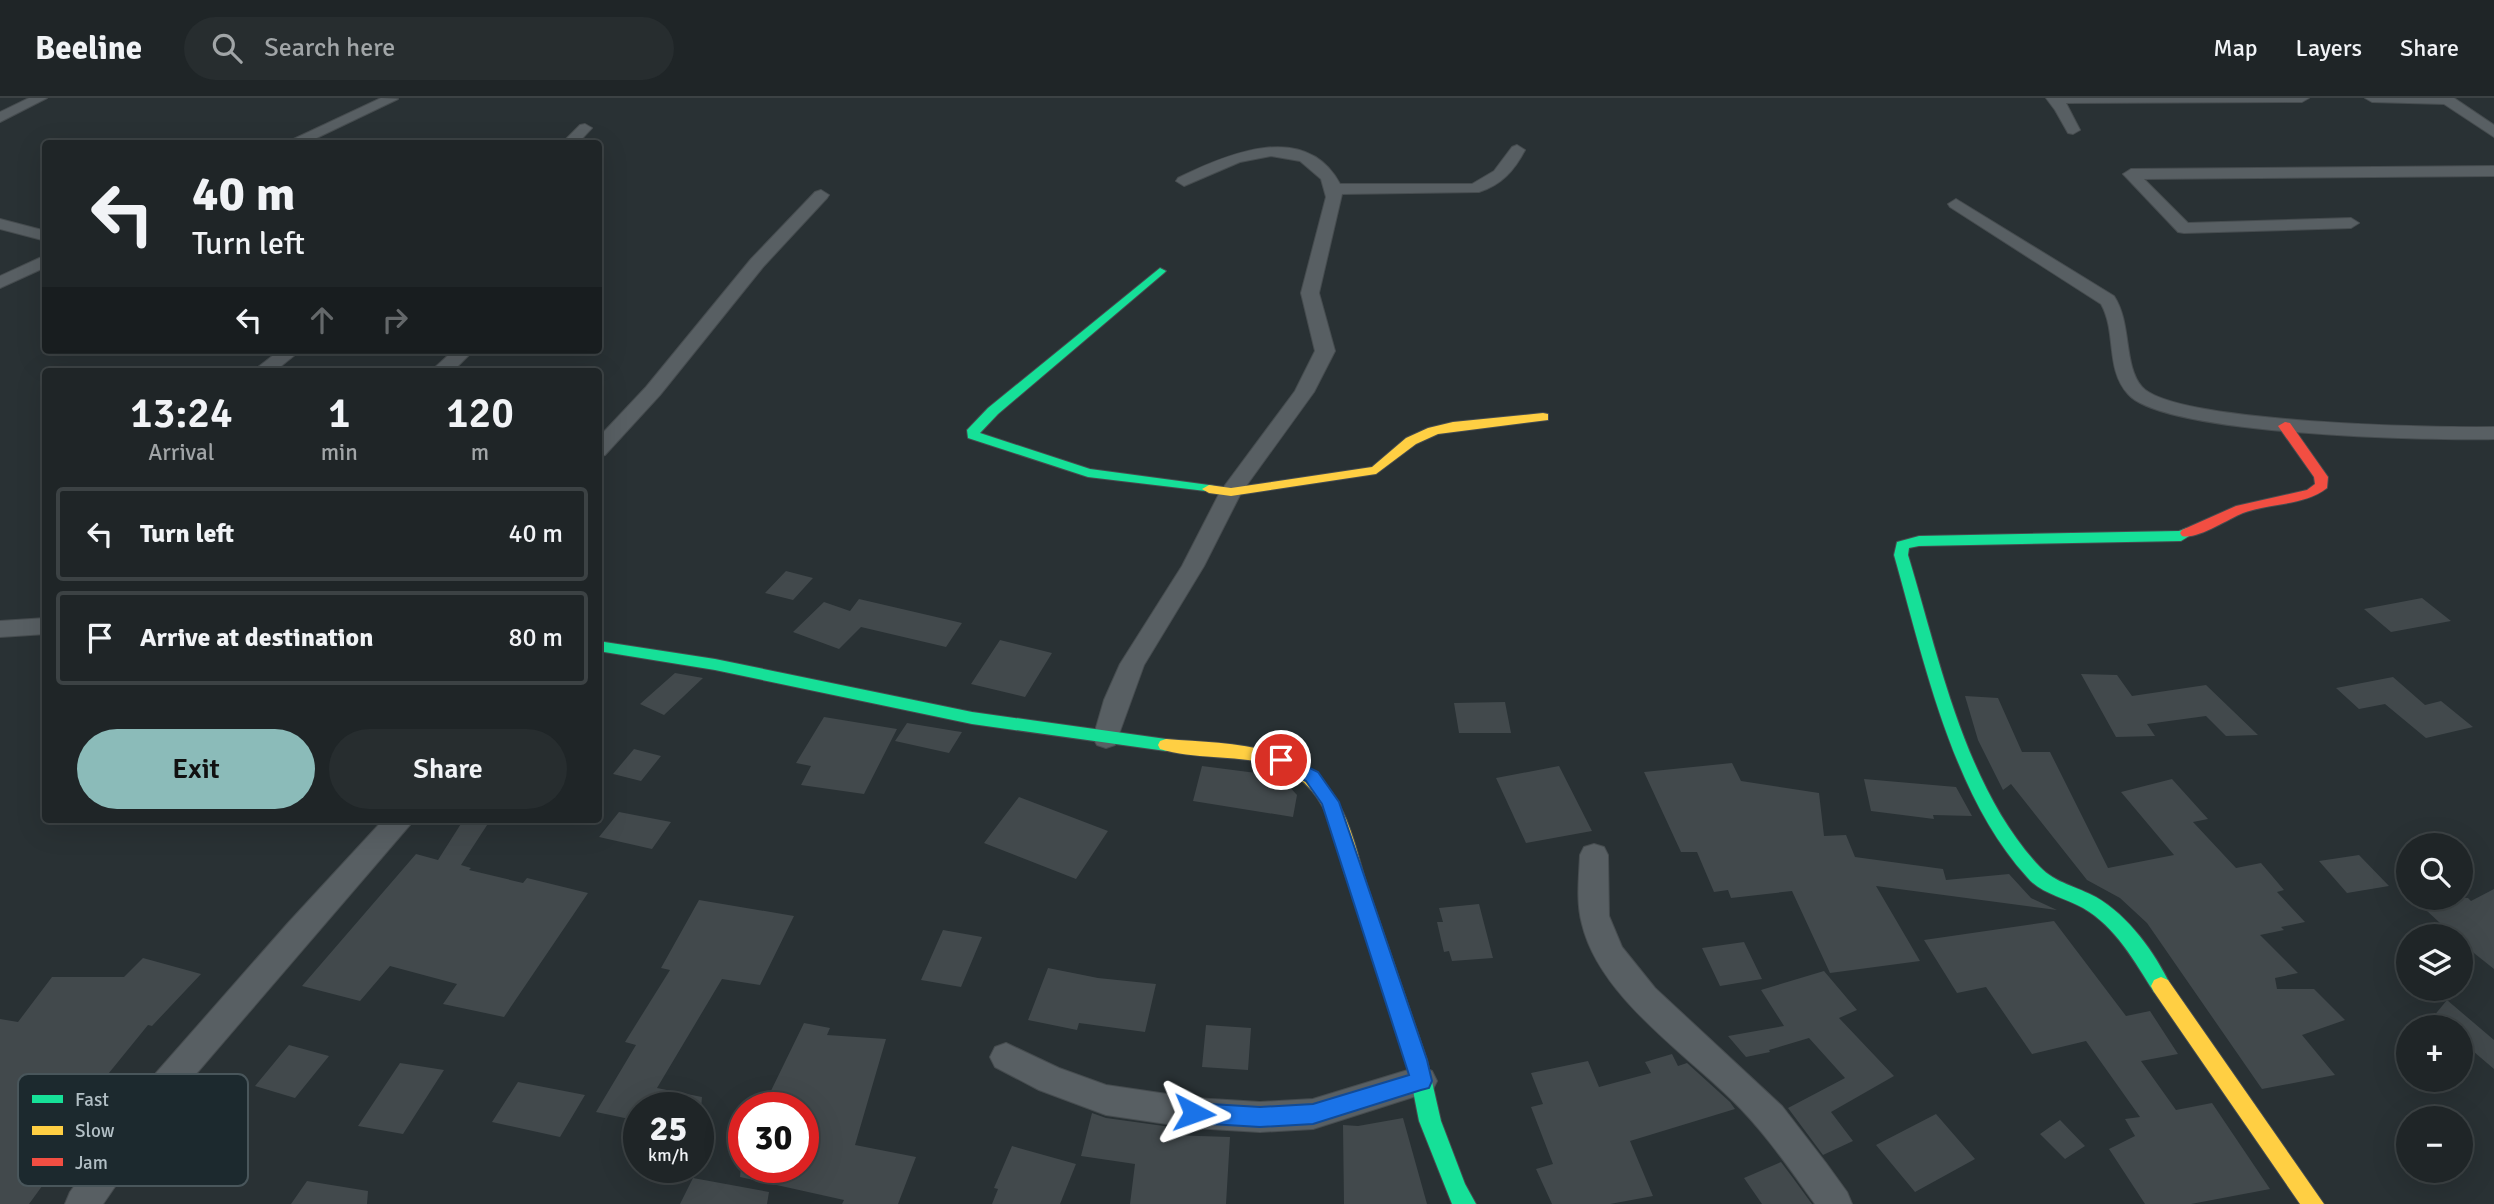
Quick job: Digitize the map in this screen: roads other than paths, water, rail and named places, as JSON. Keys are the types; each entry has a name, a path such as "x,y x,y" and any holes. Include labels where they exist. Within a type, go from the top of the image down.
{"street":[{"path":"0,118 40,98"},
{"path":"2054,99 2302,98"},
{"path":"2372,98 2447,100 2494,132"},
{"path":"299,140 391,99"},
{"path":"2054,99 2062,108 2073,130"},
{"path":"572,140 585,128"},
{"path":"1335,189 1473,189 1489,183 1510,166 1517,150"},
{"path":"1107,738 1117,700 1132,664 1193,566 1231,492 1304,392 1324,356 1325,345 1310,293 1335,189 1322,170 1313,162 1293,154 1276,152 1237,157 1184,181"},
{"path":"2351,223 2184,228 2131,174 2494,171"},
{"path":"602,447 653,391 757,263 821,195"},
{"path":"1956,204 2108,300 2114,308 2119,349 2129,381 2143,397 2198,413 2285,426 2391,434 2494,433"},
{"path":"0,225 42,235"},
{"path":"0,283 42,262"},
{"path":"1160,271 993,411 974,430 973,435 1088,473 1231,492 1376,470 1411,441 1453,426 1544,417"},
{"path":"266,368 279,354"},
{"path":"444,368 460,354"},
{"path":"2285,426 2321,477 2322,485 2312,494 2241,509 2181,537 1919,541 1902,545 1900,555 1957,741 1983,797 2005,834 2035,874 2049,884 2089,902 2130,938 2186,1024 2313,1204"},
{"path":"0,629 42,626"},
{"path":"602,646 665,654 910,707 1062,733 1265,757 1296,766 1312,776 1330,802 1417,1060 1430,1121 1456,1190 1465,1204"},
{"path":"176,1074 298,932 397,823"},
{"path":"1594,855 1595,913 1598,932 1609,953 1640,991 1746,1092 1792,1142 1835,1204"},
{"path":"1006,1058 1050,1080 1106,1100 1194,1113 1260,1117 1313,1114 1421,1081"},
{"path":"82,1204 95,1186"}]}
